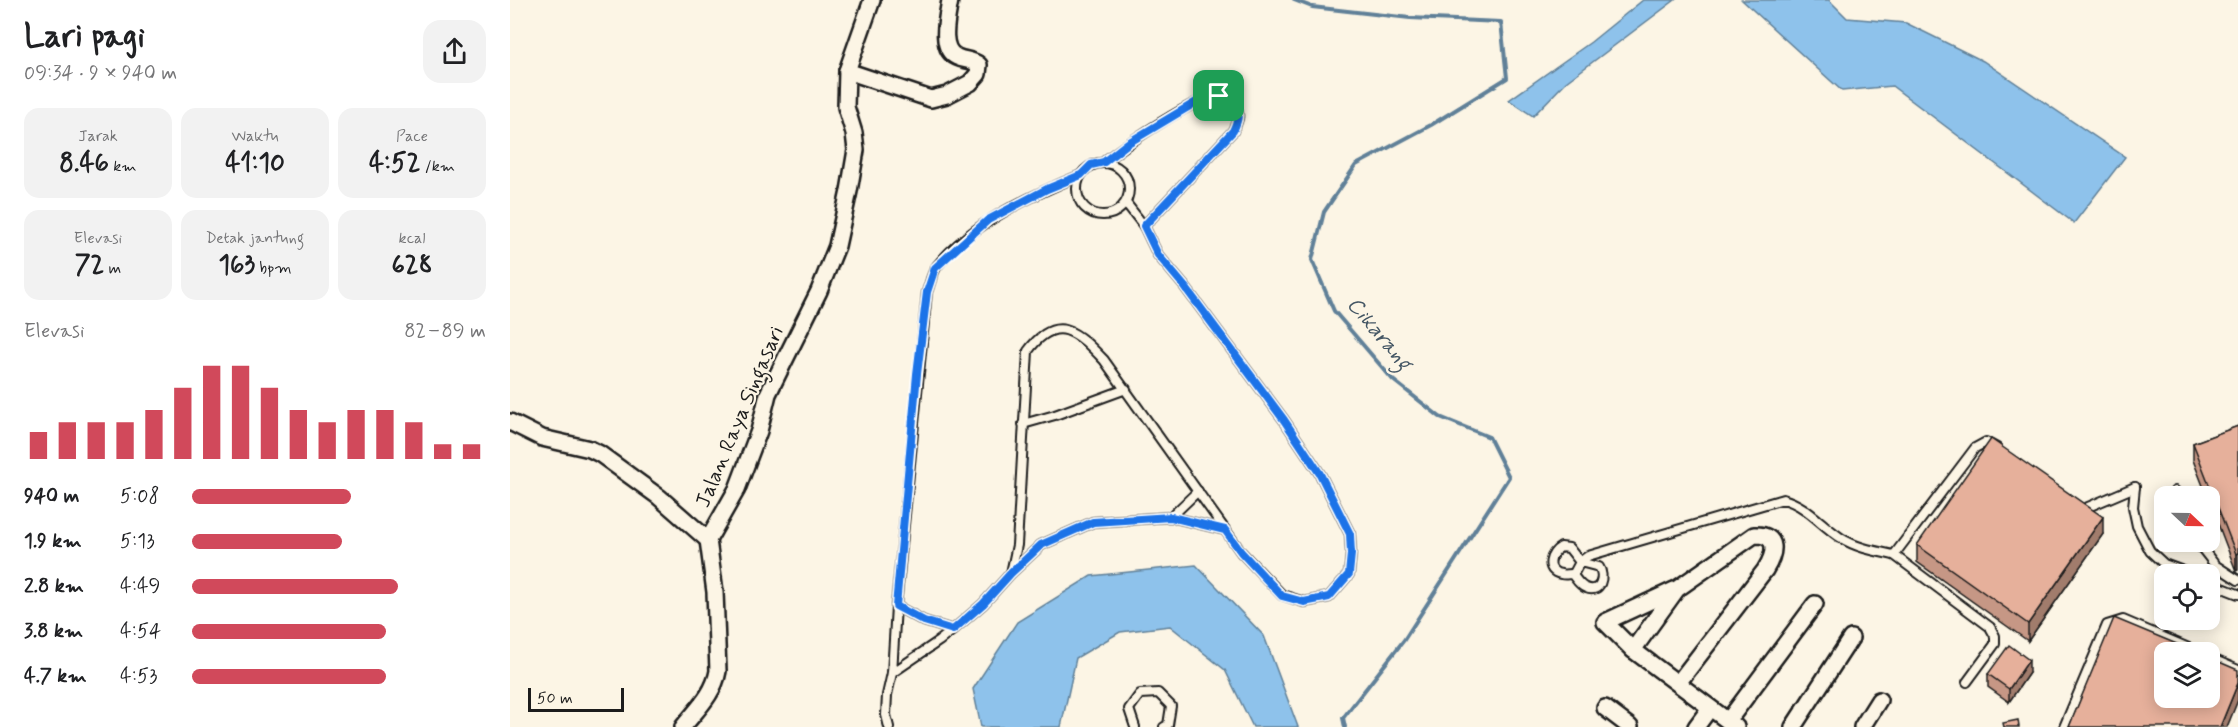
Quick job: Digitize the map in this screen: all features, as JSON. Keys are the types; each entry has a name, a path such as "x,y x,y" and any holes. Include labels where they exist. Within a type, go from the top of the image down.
{"street":[{"name":"Jalan Raya Singasari","path":"683,727 711,692 716,683 718,671 715,592 708,540 737,489 759,431 768,394 819,291 837,246 856,150 854,133 846,107 847,71 872,0"},
{"path":"847,71 930,99 947,95 970,83 978,74 979,65 956,57 950,52 945,35 951,0"},
{"name":"Jalan Raya Singasari","path":"510,422 542,438 590,449 600,454 659,497 708,540"},
{"path":"1678,683 1765,570 1772,559 1773,543 1762,534 1754,535 1677,589 1605,622 1633,650 1732,724 1815,604"},
{"path":"1633,650 1677,589"},
{"path":"1793,727 1851,638"},
{"path":"1862,727 1879,700"},
{"path":"1605,708 1630,727"},
{"path":"1696,727 1710,708"}],"lane":[{"path":"889,727 886,715 887,695 892,673 896,606 920,350 927,292 935,268 988,220 1047,189 1081,175 1091,165 1104,162 1128,143 1198,101 1219,96 1229,100 1238,110 1239,119 1233,131 1144,226"},
{"path":"1081,175 1077,188 1080,201 1089,212 1102,216 1116,213 1126,203 1130,190 1127,176 1117,166 1104,162"},
{"path":"1011,573 1017,545 1028,351 1038,338 1051,330 1065,329 1082,337 1126,388 1241,552 1282,596 1304,602 1329,597 1349,574 1350,534 1320,474 1284,420 1185,287 1158,255 1144,226 1126,203"},
{"path":"1023,424 1055,415 1126,388"},
{"path":"1894,555 1975,448 1986,442 2006,454"},
{"path":"2075,508 2086,508 2135,487 2133,507 2137,526 2150,551 2164,564"},
{"path":"1171,517 1198,491"},
{"path":"1573,575 1580,562 1588,556 1783,499 1795,502 1839,537 1856,547 1894,555 1990,627 1995,636 1995,644 1967,682"},
{"path":"892,673 953,630 983,604 1041,545 1093,522 1171,517 1225,530"},
{"path":"1561,547 1569,548 1580,562 1599,567 1602,580 1598,586 1592,589 1585,588 1573,575 1562,575 1555,572 1550,557 1561,547"},
{"path":"2205,552 2215,565 2238,580"},
{"path":"2220,587 2238,594"},
{"path":"896,606 924,621 953,630"},
{"path":"2064,727 2107,625 2123,620 2175,642"},
{"path":"2220,662 2238,670"},
{"path":"1135,727 1129,709 1140,694 1158,693 1171,706 1168,725 1164,727"}],"water":[{"path":"1643,0 1675,0 1566,82 1533,116 1509,100 1591,42"},
{"path":"1742,0 1829,0 1847,18 1906,23 1983,61 2125,157 2074,223 1892,86 1842,91"},
{"path":"1196,565 1264,636 1298,727 1253,727 1225,670 1170,626 1120,632 1076,658 1061,727 981,727 973,689 1017,622 1091,576"}],"building":[{"path":"2238,426 2238,553 2236,554 2220,513 2220,486 2210,486 2193,443"},
{"path":"1991,439 2103,517 2028,624 1917,545"},
{"path":"2114,618 2172,642 2154,642 2154,708 2220,708 2220,662 2238,670 2238,683 2220,727 2069,727"},
{"path":"2009,645 2029,660 2009,689 1988,674"},
{"path":"2018,720 2019,727 2004,727 2003,723"}],"waterway":[{"name":"Cikarang","path":"1294,0 1312,7 1410,18 1501,22 1507,78 1431,125 1356,165 1324,212 1312,260 1334,311 1393,380 1440,417 1489,437 1509,477 1404,640 1343,718 1345,727"}],"route":[{"path":"1219,96 1229,100 1238,110 1239,119 1233,131 1144,226 1158,255 1185,287 1284,420 1320,474 1350,534 1349,574 1329,597 1304,602 1282,596 1241,552 1225,530 1171,517 1116,519 1093,522 1041,545 983,604 953,630 938,627 896,606 917,374 927,292 935,268 988,220 1047,189 1081,175 1091,165 1104,162 1128,143 1198,101 1219,96"}]}
